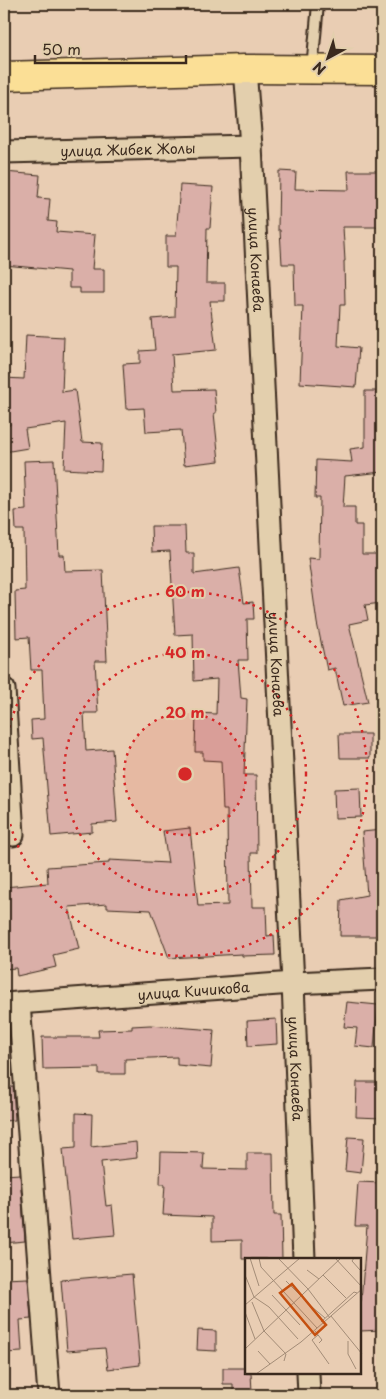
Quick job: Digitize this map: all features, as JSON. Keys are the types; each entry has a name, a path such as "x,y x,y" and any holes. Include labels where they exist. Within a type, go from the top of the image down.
{"main road":[{"path":"4,76 246,69 382,70"}],"street":[{"name":"улица Конаева","path":"246,69 293,983 304,1258"},
{"name":"улица Жибек Жолы","path":"4,152 251,146"},
{"path":"4,688 13,835"},
{"name":"улица Кичикова","path":"11,1004 293,983 382,979"},
{"path":"11,1004 49,1395"},
{"path":"308,1374 309,1395"}],"lane":[{"path":"312,70 318,4"}],"building":[{"path":"279,171 296,172 295,189 349,190 348,171 382,171 382,227 343,227 345,305 340,305 338,346 359,348 356,387 300,383 303,306 295,306 294,264 282,264 280,230 278,230"},
{"path":"4,172 40,175 38,198 50,199 48,221 57,222 56,232 95,235 92,269 104,269 104,293 80,293 80,288 69,288 69,271 4,265"},
{"path":"180,185 213,187 210,228 207,228 206,283 225,283 225,301 210,301 216,350 172,354 174,390 214,389 216,413 214,413 219,461 184,465 181,430 146,432 144,408 126,409 123,364 140,363 140,351 155,350 152,319 175,317 176,267 166,267 166,236 176,236"},
{"path":"26,335 64,337 62,392 75,390 82,442 102,443 101,471 64,469 66,423 25,429 28,448 4,452 4,426 10,425 4,394 4,378 24,379"},
{"path":"365,391 376,391 376,394 382,395 382,423 379,423 382,472 345,476 343,507 355,507 355,525 362,525 362,554 382,554 382,603 365,605 368,620 349,624 368,702 343,706 335,668 327,670 317,623 308,558 319,559 320,498 315,498 316,460 352,462 350,449 365,447"},
{"path":"54,460 59,555 64,555 65,571 103,570 107,661 95,661 98,713 84,713 86,751 112,749 117,822 92,824 92,832 51,836 43,738 32,739 31,720 44,719 42,670 31,670 29,637 16,638 15,591 25,590 24,530 16,530 15,511 26,510 24,461"},
{"path":"151,526 185,526 186,553 194,553 194,574 239,568 244,603 253,602 254,619 247,619 248,660 238,660 241,698 247,699 244,775 256,775 257,853 251,853 252,907 266,907 267,936 274,935 275,955 242,956 242,954 169,958 151,910 107,908 107,904 69,907 79,949 53,955 56,967 17,976 16,968 4,969 4,887 48,883 47,867 109,863 109,860 168,863 163,831 190,828 198,906 228,905 227,810 223,810 221,761 203,760 203,752 195,752 196,713 216,714 217,679 194,681 193,634 175,635 170,551 152,552"},
{"path":"339,734 370,734 370,758 340,758"},
{"path":"360,788 361,817 335,818 334,789"},
{"path":"382,830 382,868 380,868 382,936 340,936 341,900 367,895 362,832"},
{"path":"347,1002 378,1005 374,1048 355,1046 357,1028 344,1027"},
{"path":"276,1019 277,1044 248,1046 247,1021"},
{"path":"150,1025 214,1030 211,1068 177,1065 177,1057 125,1059 125,1074 99,1074 99,1068 43,1069 42,1037 99,1037 98,1030 132,1029 132,1026"},
{"path":"357,1082 382,1082 382,1118 356,1117"},
{"path":"4,1087 13,1087 15,1120 4,1121"},
{"path":"76,1113 92,1114 91,1147 136,1142 137,1158 101,1162 106,1206 112,1205 115,1235 72,1239 63,1149 76,1148"},
{"path":"348,1137 364,1138 361,1173 345,1171"},
{"path":"161,1152 204,1153 203,1169 247,1170 247,1153 273,1153 274,1215 281,1215 282,1258 242,1259 242,1240 212,1241 212,1217 163,1215 165,1184 160,1184"},
{"path":"20,1174 25,1241 4,1243 4,1175"},
{"path":"358,1182 382,1183 382,1330 361,1331 361,1301 367,1226 355,1226"},
{"path":"132,1274 140,1365 108,1369 105,1348 67,1351 61,1280"},
{"path":"28,1278 31,1319 20,1320 22,1352 4,1353 4,1279"},
{"path":"198,1330 216,1331 216,1351 197,1350"},
{"path":"223,1368 245,1368 245,1374 251,1374 252,1392 233,1393 233,1384 223,1384"}]}
